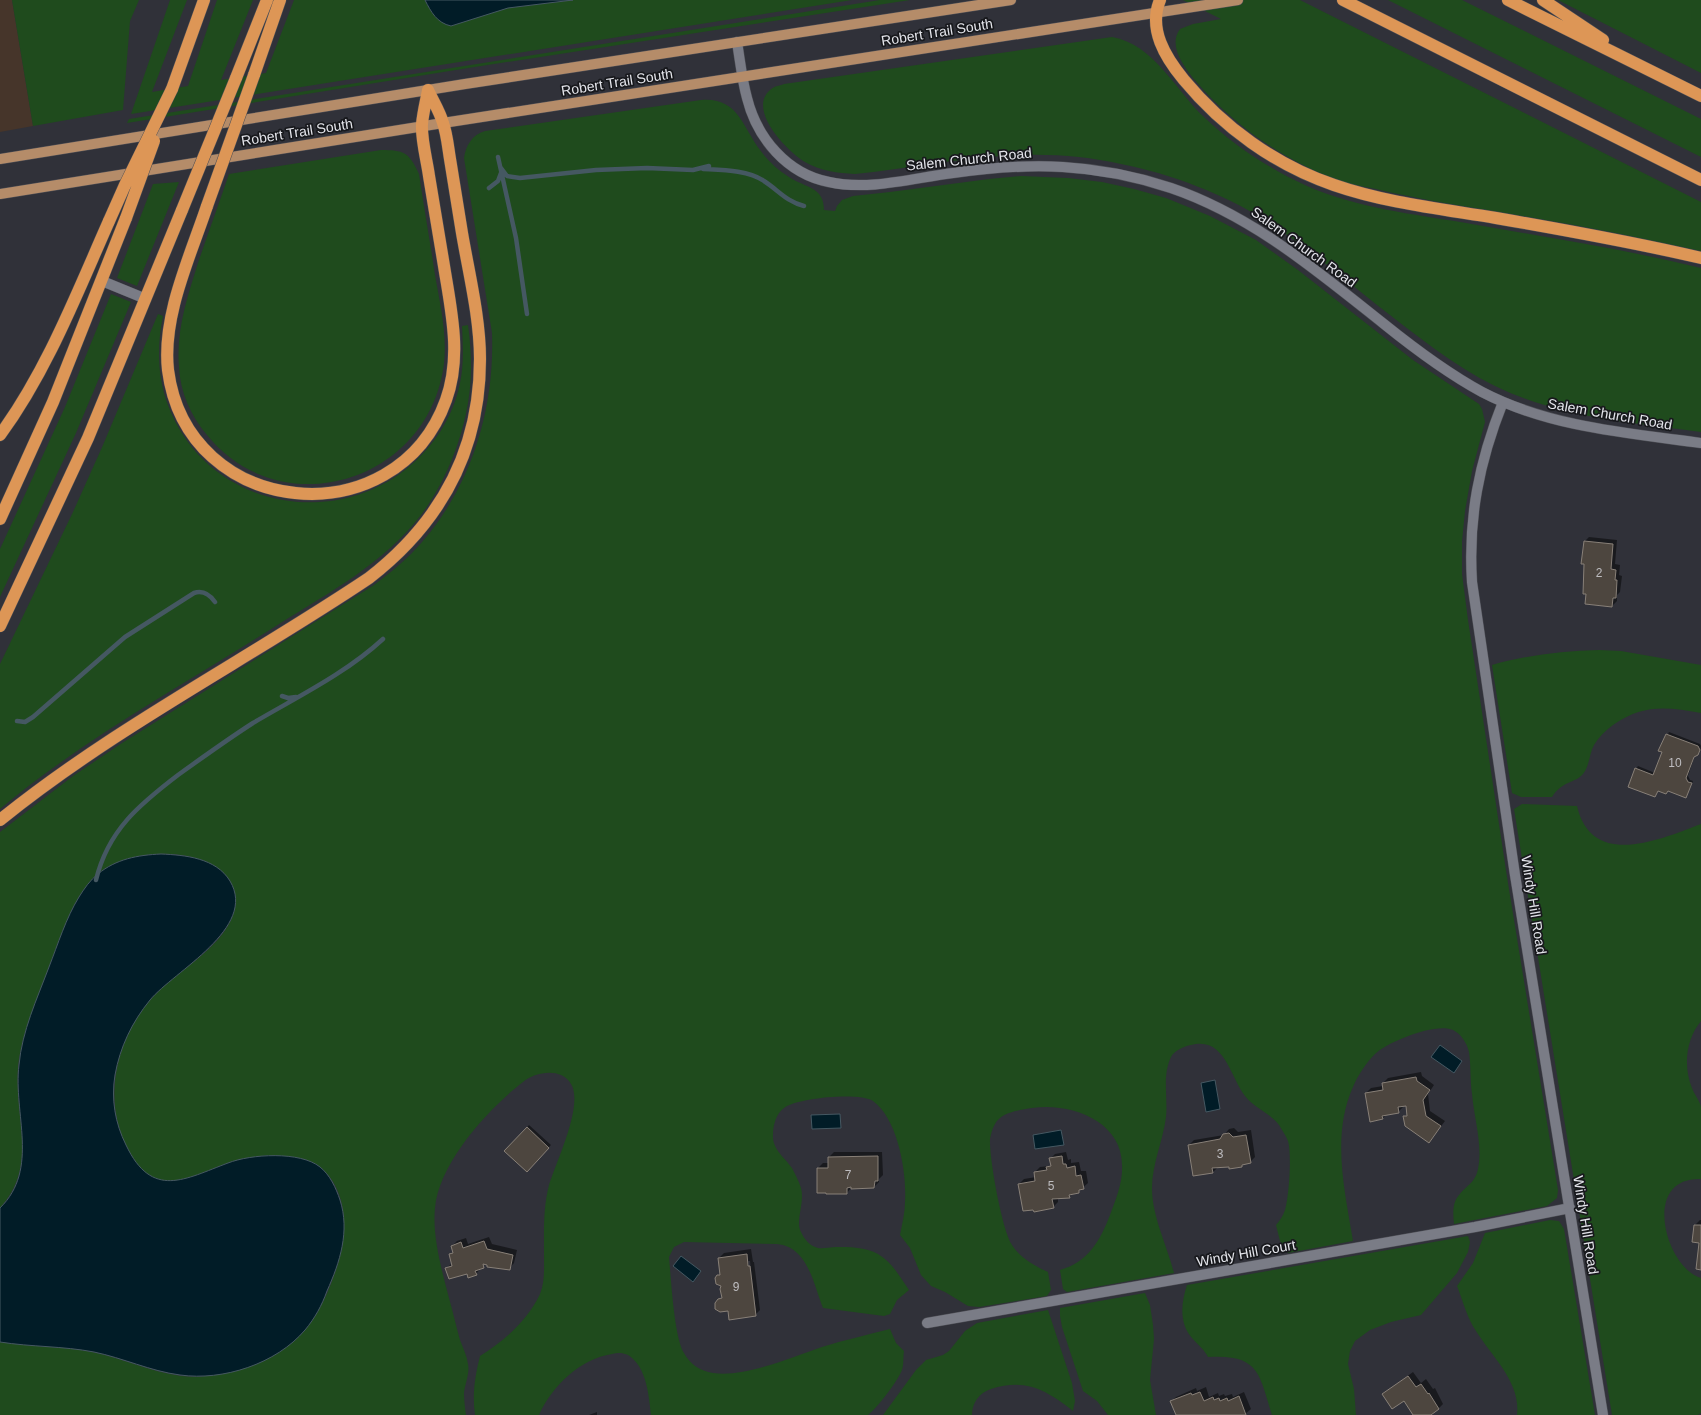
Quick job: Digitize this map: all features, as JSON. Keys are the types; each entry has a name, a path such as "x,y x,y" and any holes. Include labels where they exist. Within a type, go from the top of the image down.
{"highway":[{"path":"0,519 53,402 102,281 204,0"},
{"path":"0,626 88,438 267,0"},
{"path":"280,0 182,279 168,334 168,371 173,395 181,414 196,438 212,456 236,474 255,484 285,492 309,495 339,492 358,486 375,479 398,465 424,441 442,412 453,374 454,354 452,314 421,126 428,90"},
{"path":"1160,0 1156,13 1156,30 1165,53 1194,92 1217,115 1248,140 1304,173 1335,186 1396,201 1579,232 1701,258"},
{"path":"1343,0 1701,180"},
{"path":"1508,0 1701,96"},
{"path":"1543,0 1642,67"},
{"path":"0,435 28,392 47,355 70,308 108,221 172,89"},
{"path":"0,820 50,781 117,735 369,578 405,547 423,526 443,498 454,477 468,439 478,393 480,359 476,321 444,123 428,90"}],"main road":[{"name":"Robert Trail South","path":"0,159 428,90 1011,0"},
{"name":"Robert Trail South","path":"0,194 421,126 1238,0"}],"street":[{"name":"Salem Church Road","path":"737,42 746,94 752,114 761,133 772,148 782,158 795,168 824,182 847,185 872,184 988,168 1027,166 1059,166 1104,171 1137,178 1205,201 1277,241 1433,362 1472,386 1503,402 1556,420 1611,430 1701,443"},
{"path":"102,281 146,299"},
{"name":"Windy Hill Road","path":"1503,402 1488,444 1477,490 1471,534 1472,582 1515,876 1603,1415"},
{"name":"Windy Hill Court","path":"927,1323 1475,1227 1570,1208"}],"shaded area":[{"path":"0,0 12,0 33,126 0,132"}],"green space":[{"path":"12,0 139,0 130,21 123,110 33,126"},
{"path":"170,0 187,0 152,92 188,86 217,0 253,0 221,80 266,73 294,0 425,0 438,19 490,13 508,8 573,0 852,0 131,114"},
{"path":"880,0 910,0 462,69 127,123 129,119"},
{"path":"1183,0 1300,0 1701,202 1701,251 1586,227 1393,193 1340,181 1309,168 1272,148 1238,123 1207,94 1189,73 1181,61 1176,48 1177,35 1180,29 1193,24 1221,19"},
{"path":"1388,0 1462,0 1701,119 1701,157"},
{"path":"1558,0 1701,0 1701,73"},
{"path":"1112,37 1127,41 1152,59 1204,117 1240,147 1280,172 1326,194 1385,209 1643,255 1701,268 1701,432 1622,422 1570,412 1519,397 1495,386 1449,359 1377,305 1309,251 1267,221 1233,202 1178,179 1140,168 1106,161 1047,155 984,157 855,174 836,172 811,165 797,157 780,140 772,129 766,119 763,108 764,98 770,90 784,84"},
{"path":"701,100 713,100 723,103 731,108 738,115 766,158 795,181 817,192 823,202 824,210 835,211 842,200 853,196 1021,176 1068,178 1102,182 1166,198 1210,216 1256,240 1298,270 1413,360 1479,404 1482,409 1485,422 1472,471 1465,511 1462,541 1462,574 1507,877 1558,1190 1557,1198 1547,1206 1454,1224 1453,1213 1455,1202 1459,1195 1475,1178 1479,1160 1479,1141 1471,1089 1469,1052 1463,1039 1453,1030 1445,1028 1424,1031 1400,1039 1381,1049 1375,1054 1365,1065 1357,1078 1346,1106 1341,1144 1342,1164 1353,1241 1288,1253 1280,1241 1276,1225 1284,1212 1288,1196 1290,1155 1288,1141 1279,1125 1245,1096 1219,1052 1212,1046 1202,1044 1191,1045 1174,1053 1168,1064 1166,1079 1166,1117 1152,1179 1154,1210 1174,1273 1067,1292 1063,1289 1060,1270 1078,1262 1092,1249 1102,1233 1110,1215 1119,1190 1121,1178 1122,1165 1120,1149 1113,1136 1091,1117 1062,1108 1032,1108 1011,1112 998,1120 991,1133 990,1148 1000,1210 1008,1237 1015,1250 1023,1258 1048,1272 1051,1290 1047,1296 979,1307 968,1306 945,1292 931,1286 921,1275 910,1248 900,1235 905,1202 902,1162 895,1133 882,1109 873,1101 866,1098 828,1097 801,1101 791,1104 781,1110 774,1127 773,1140 777,1149 792,1168 801,1188 802,1200 799,1228 802,1235 810,1244 818,1248 857,1248 878,1254 892,1265 909,1290 897,1300 890,1314 884,1316 823,1308 808,1268 803,1259 796,1252 787,1247 777,1244 684,1242 674,1247 669,1257 675,1321 684,1353 692,1364 708,1372 725,1374 768,1366 830,1344 890,1329 896,1343 904,1351 903,1368 892,1387 868,1415 651,1415 647,1386 642,1372 638,1365 627,1354 618,1353 600,1357 578,1368 559,1384 551,1394 539,1415 475,1415 474,1385 480,1356 498,1344 522,1321 535,1304 543,1285 544,1220 547,1194 568,1134 574,1105 574,1093 571,1084 567,1079 555,1073 548,1073 534,1076 523,1082 509,1093 481,1122 455,1155 438,1191 434,1219 436,1242 457,1330 466,1355 468,1371 464,1401 466,1415 0,1415 0,1342 92,1352 170,1374 197,1377 231,1372 249,1366 281,1351 306,1329 322,1305 339,1260 344,1235 344,1223 340,1198 336,1186 329,1176 316,1164 298,1158 249,1158 227,1163 190,1177 166,1181 154,1178 140,1170 129,1153 120,1132 115,1102 116,1072 125,1042 134,1022 150,1000 164,986 212,946 221,936 233,915 235,903 233,887 227,877 211,864 196,858 162,854 145,855 128,859 113,864 100,872 85,888 70,913 22,1044 18,1068 18,1087 22,1158 19,1175 12,1192 0,1208 0,832 73,776 122,743 374,585 411,554 431,531 448,506 462,480 474,452 483,423 489,394 492,363 492,333 464,158 470,141 485,131"},
{"path":"381,150 395,151 405,154 412,161 419,174 444,328 445,354 441,380 426,417 403,446 374,467 340,480 305,484 269,478 236,462 207,435 191,412 184,394 180,376 179,340 186,302 202,252 229,174"},
{"path":"179,182 137,286 117,278 153,184"},
{"path":"111,294 131,302 76,433 0,597 0,549 65,407"},
{"path":"158,314 163,316 159,360 164,394 168,405 185,438 209,465 237,485 270,497 304,502 339,500 373,489 405,470 433,442 447,420 457,396 460,383 463,347 462,326 468,325 471,357 470,387 463,426 457,445 441,482 421,515 390,548 373,563 355,576 101,735 67,758 0,809 0,664 73,512"},
{"path":"1599,650 1621,651 1701,665 1701,713 1677,709 1656,709 1635,713 1613,725 1602,734 1594,745 1587,767 1583,774 1564,785 1552,797 1521,797 1512,793 1492,665 1545,654"},
{"path":"1522,804 1577,806 1585,826 1597,838 1612,844 1630,845 1648,842 1667,837 1701,824 1701,1021 1689,1044 1687,1062 1689,1080 1701,1107 1701,1179 1682,1182 1670,1192 1665,1207 1665,1224 1670,1242 1678,1258 1688,1271 1701,1278 1701,1413 1698,1415 1612,1415 1514,809"},
{"path":"1550,1220 1559,1221 1564,1229 1595,1415 1517,1415 1515,1392 1510,1381 1473,1326 1457,1286 1473,1263 1485,1233"},
{"path":"1468,1236 1470,1242 1468,1252 1457,1273 1421,1315 1391,1322 1370,1330 1355,1341 1350,1351 1348,1364 1354,1389 1356,1415 1272,1415 1264,1388 1254,1369 1247,1363 1238,1359 1208,1357 1203,1349 1192,1338 1185,1326 1182,1313 1183,1299 1187,1285"},
{"path":"1145,1293 1150,1305 1153,1325 1154,1339 1150,1380 1156,1415 1108,1415 1097,1401 1083,1391 1062,1327 1060,1308"},
{"path":"1048,1310 1072,1383 1075,1401 1073,1411 1054,1397 1044,1392 1035,1388 1015,1385 991,1389 983,1393 973,1406 972,1415 883,1415 916,1370 926,1360 943,1355 949,1351 965,1331 977,1323"}],"water":[{"path":"425,0 573,0 508,8 451,26 438,20 432,13"},
{"path":"144,855 180,855 199,859 217,867 230,881 236,898 233,915 223,932 210,947 161,988 150,1000 132,1026 117,1065 113,1093 119,1128 126,1145 136,1162 147,1173 158,1179 171,1181 198,1175 228,1163 249,1158 262,1156 288,1156 300,1158 320,1167 327,1174 337,1191 343,1212 344,1235 336,1269 323,1301 309,1325 293,1342 264,1361 248,1368 214,1375 180,1375 158,1371 94,1352 0,1342 0,1208 12,1193 19,1176 22,1158 18,1083 21,1052 27,1027 66,922 74,905 87,885 95,876 120,861"},
{"path":"1440,1045 1462,1061 1454,1073 1431,1057"},
{"path":"1215,1080 1220,1109 1206,1112 1201,1083"},
{"path":"840,1114 841,1128 812,1129 811,1115"},
{"path":"1061,1130 1064,1145 1035,1149 1033,1135"},
{"path":"681,1256 701,1271 693,1282 673,1266"}],"building":[{"path":"1584,541 1613,544 1611,569 1616,570 1615,580 1617,580 1616,598 1613,598 1612,607 1585,604 1586,594 1583,594 1584,564 1581,564"},
{"path":"1666,734 1698,746 1700,750 1698,755 1694,757 1686,778 1688,782 1692,783 1686,798 1668,791 1666,794 1658,791 1655,797 1628,787 1635,768 1653,775 1662,752 1658,751"},
{"path":"1416,1077 1417,1081 1430,1090 1423,1100 1426,1116 1441,1126 1429,1143 1405,1126 1403,1116 1407,1116 1406,1106 1398,1107 1399,1113 1382,1116 1383,1119 1370,1122 1365,1093 1383,1090 1382,1083"},
{"path":"527,1127 549,1148 527,1172 504,1151"},
{"path":"1229,1133 1233,1137 1246,1135 1251,1163 1242,1165 1242,1167 1229,1169 1229,1167 1212,1168 1213,1173 1193,1176 1188,1145 1220,1139 1223,1134"},
{"path":"878,1156 878,1181 875,1181 874,1188 851,1189 851,1187 847,1188 847,1194 817,1193 817,1168 828,1168 828,1157"},
{"path":"1062,1156 1063,1164 1066,1164 1067,1168 1075,1166 1076,1176 1081,1175 1084,1189 1079,1190 1079,1193 1069,1195 1070,1198 1052,1199 1054,1208 1034,1212 1033,1210 1023,1211 1018,1184 1035,1181 1034,1172 1047,1170 1046,1167 1051,1166 1049,1158"},
{"path":"1694,1225 1701,1225 1701,1270 1696,1269 1699,1243 1692,1242"},
{"path":"484,1241 487,1249 513,1255 510,1270 487,1267 487,1265 483,1264 484,1268 475,1271 477,1275 468,1278 467,1274 449,1279 445,1268 452,1266 449,1254 453,1253 451,1246 461,1242 463,1248"},
{"path":"747,1254 748,1266 750,1266 756,1316 729,1320 728,1311 720,1312 715,1309 715,1303 718,1299 722,1298 720,1289 721,1286 716,1284 715,1278 717,1275 720,1275 718,1258"},
{"path":"1408,1376 1416,1387 1421,1384 1428,1394 1429,1393 1439,1409 1431,1415 1413,1415 1404,1401 1392,1409 1382,1394"},
{"path":"1200,1392 1204,1401 1213,1397 1214,1400 1219,1398 1220,1401 1227,1398 1228,1401 1239,1396 1246,1415 1176,1415 1170,1401 1191,1393 1192,1395"}],"waterway":[{"path":"498,157 516,238 527,314"},
{"path":"501,168 507,176 520,178 596,170 647,168 693,170 709,166"},
{"path":"703,169 735,171 758,177 793,202 804,206"},
{"path":"489,188 498,181 501,173"},
{"path":"17,721 25,722 33,717 125,637 194,593 200,592 206,594 215,602"},
{"path":"96,880 101,862 117,832 151,797 178,775 234,735 337,674 368,652 383,639"},
{"path":"282,696 288,698 296,697"}]}
